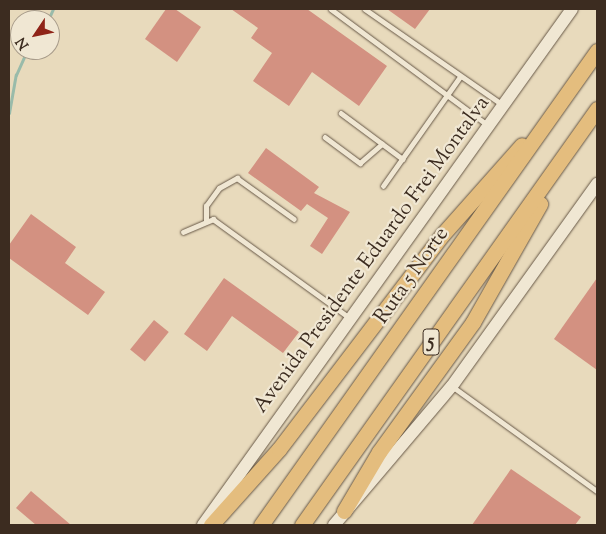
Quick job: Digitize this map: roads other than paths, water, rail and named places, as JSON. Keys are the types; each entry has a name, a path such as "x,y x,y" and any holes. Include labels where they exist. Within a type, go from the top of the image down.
{"highway":[{"name":"Ruta 5 Norte","path":"261,525 597,51"},
{"path":"211,525 314,407 458,216 559,106"},
{"name":"5","path":"302,525 597,109"},
{"path":"344,511 379,452 473,322 561,160"}],"main road":[{"name":"Avenida Presidente Eduardo Frei Montalva","path":"203,525 572,9"},
{"path":"334,525 452,386 597,184"}],"lane":[{"path":"331,9 448,93 490,126"},
{"path":"365,9 460,77 504,105"},
{"path":"383,186 460,77"},
{"path":"341,113 402,158"},
{"path":"325,137 360,163 382,144"},
{"path":"206,221 206,206 219,188 237,178 294,219"},
{"path":"183,232 213,219 351,319"},
{"path":"452,386 597,490"}],"waterway":[{"path":"9,113 16,75 23,60"}]}
